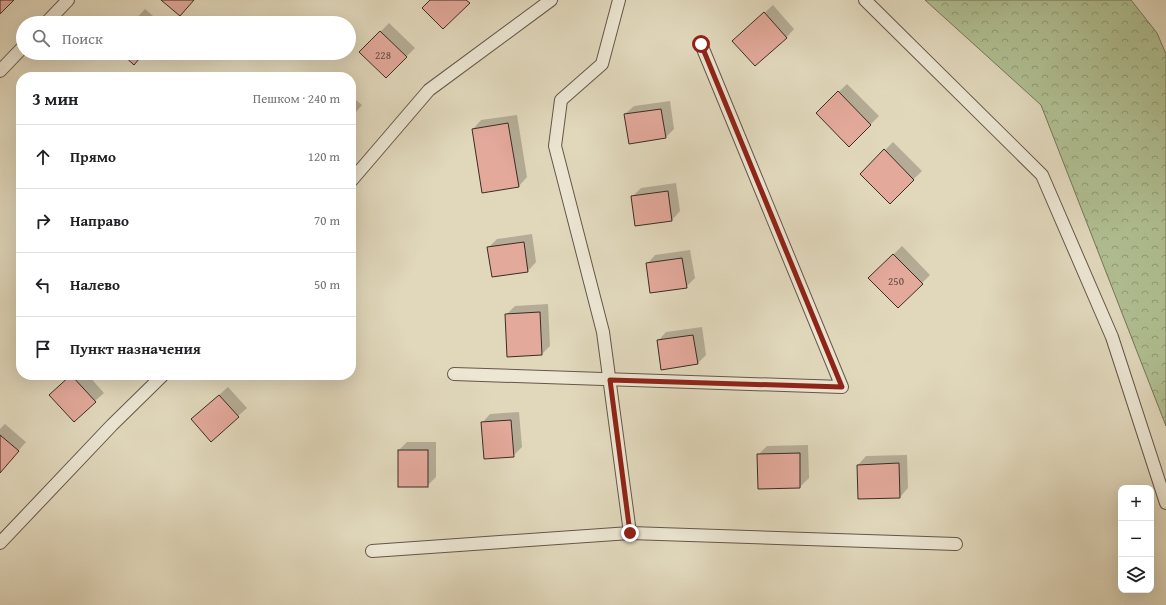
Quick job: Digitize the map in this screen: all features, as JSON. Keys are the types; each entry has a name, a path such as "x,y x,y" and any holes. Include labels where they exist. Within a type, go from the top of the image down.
{"lane":[{"path":"53,16 68,0"},
{"path":"356,175 429,90 551,0"},
{"path":"619,0 602,64 561,100 555,146 603,332 630,533"},
{"path":"865,0 1042,175 1112,337 1166,503"},
{"path":"454,374 842,387 701,44"},
{"path":"0,71 16,54"},
{"path":"0,543 112,425 158,380"},
{"path":"372,551 630,533 956,544"}],"green space":[{"path":"925,0 1131,0 1157,33 1166,54 1166,426 1041,105"}],"building":[{"path":"0,0 14,0 0,14"},
{"path":"161,0 194,0 180,16"},
{"path":"430,0 466,0 470,3 443,29 422,8"},
{"path":"764,12 787,38 755,66 732,41"},
{"path":"380,31 407,57 386,78 359,52"},
{"path":"129,60 138,60 134,65"},
{"path":"838,91 871,125 849,147 816,113"},
{"path":"661,109 666,138 629,144 624,114"},
{"path":"508,123 519,187 482,193 472,129"},
{"path":"884,149 914,180 890,204 860,174"},
{"path":"668,191 672,221 635,226 631,196"},
{"path":"524,242 528,272 492,277 487,247"},
{"path":"893,254 923,284 898,308 868,278"},
{"path":"682,258 687,288 650,293 646,263"},
{"path":"540,312 542,355 507,357 505,314"},
{"path":"693,335 698,364 661,370 657,340"},
{"path":"66,380 76,380 96,402 74,422 49,395"},
{"path":"219,395 239,417 211,442 191,419"},
{"path":"511,420 514,457 484,459 481,422"},
{"path":"0,435 19,451 0,473"},
{"path":"398,450 428,450 428,487 398,487"},
{"path":"800,453 800,488 758,489 757,454"},
{"path":"899,463 900,498 858,499 857,465"}],"route":[{"path":"630,533 610,380 842,387 701,44"}]}
